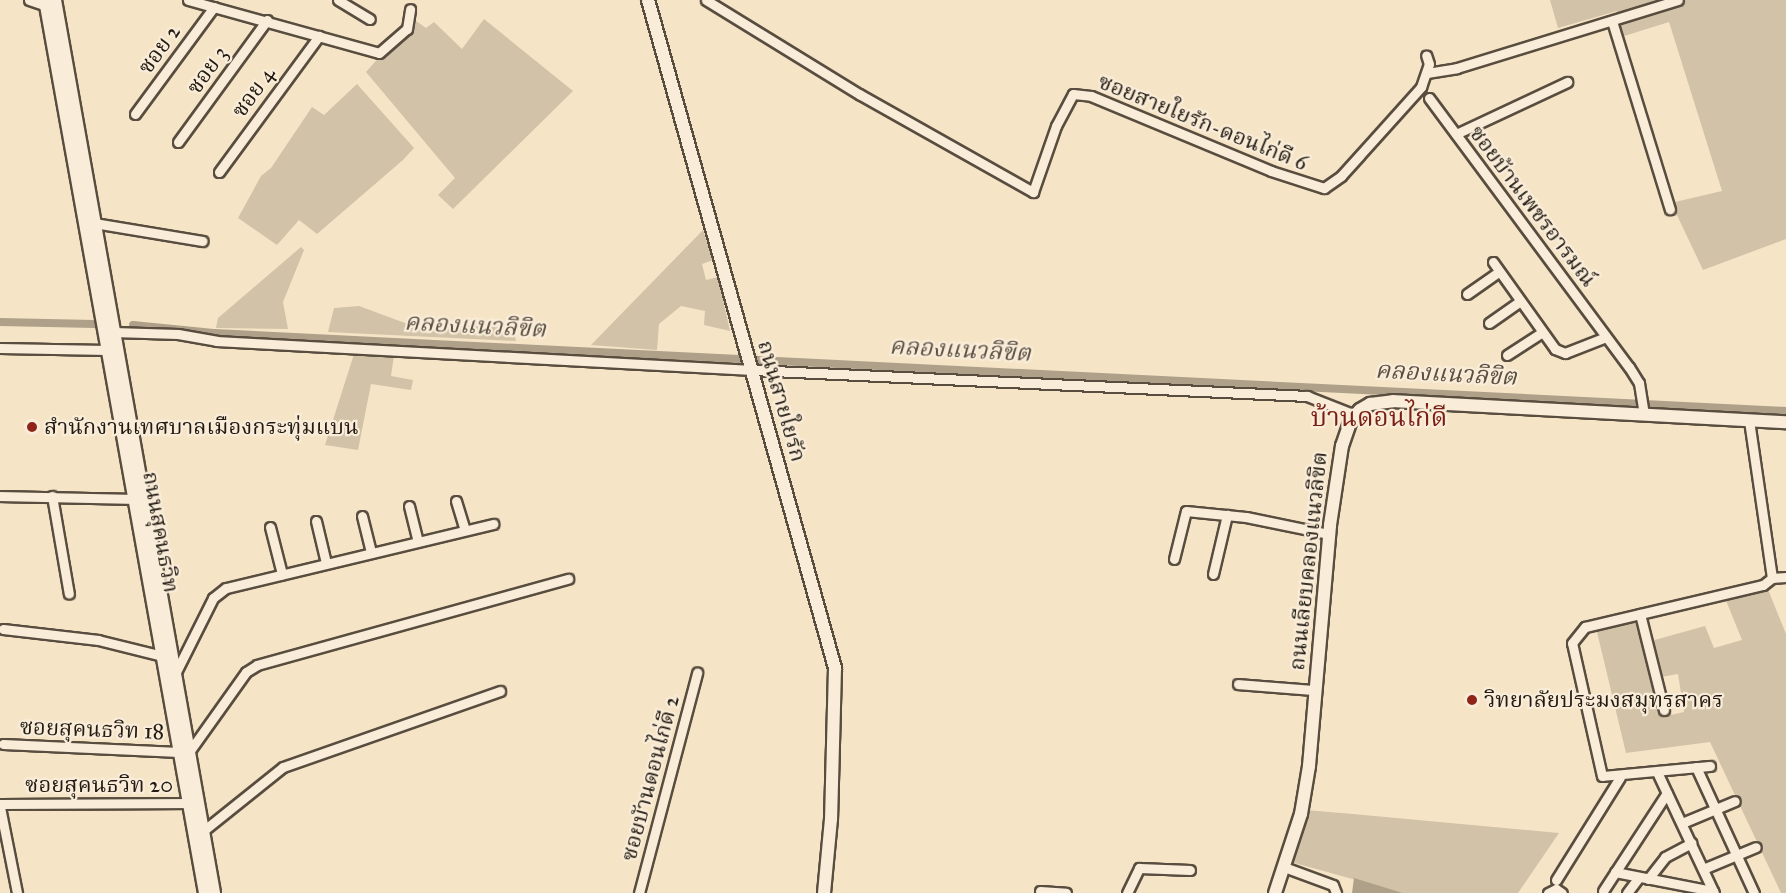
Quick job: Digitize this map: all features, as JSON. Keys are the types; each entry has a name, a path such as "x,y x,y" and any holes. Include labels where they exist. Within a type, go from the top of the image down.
{"street":[{"path":"29,0 49,2"},
{"path":"189,0 204,2 214,7 379,53 407,29 411,9"},
{"path":"338,0 370,20"},
{"name":"ถนนสายใยรัก","path":"648,0 835,668 831,819 824,893"},
{"name":"ซอยสายใยรัก-ดอนไก่ดี 6","path":"706,0 859,94 1033,192 1056,126 1073,94 1108,103 1271,171 1324,188 1341,176 1421,87 1427,73"},
{"path":"1426,55 1427,73 1457,68 1678,0"},
{"name":"ถนนสุคนธวิท","path":"49,2 94,223 175,674 205,893"},
{"name":"ถนนสุคนธวิท","path":"49,2 106,350 167,684 184,752"},
{"name":"ซอย 2","path":"135,114 214,7"},
{"name":"ซอย 3","path":"178,142 267,20"},
{"path":"1612,21 1670,209"},
{"name":"ซอย 4","path":"219,172 320,36"},
{"path":"1456,134 1567,82"},
{"name":"ซอยบ้านเพชรอารมณ์","path":"1429,98 1639,383 1643,412"},
{"path":"94,223 203,240"},
{"path":"1493,262 1541,333 1555,349 1565,353 1606,337"},
{"path":"1467,294 1499,272"},
{"path":"1489,323 1519,302"},
{"path":"113,332 178,334 228,342 1307,396 1355,415 1370,404 1393,401 1643,412 1786,422"},
{"path":"1507,355 1541,333"},
{"path":"0,348 106,350"},
{"name":"ถนนเลียบคลองแนวลิขิต","path":"1275,893 1306,787 1329,534 1342,446 1355,415"},
{"path":"1749,421 1773,578"},
{"path":"0,496 134,499"},
{"path":"52,496 69,594"},
{"path":"456,501 465,530"},
{"path":"409,506 418,542"},
{"path":"1174,559 1186,511 1227,515 1329,534"},
{"path":"1213,574 1227,515"},
{"path":"362,516 371,553"},
{"path":"316,521 326,563"},
{"path":"167,684 175,674 218,592 326,563 493,524"},
{"path":"270,527 282,574"},
{"path":"1710,766 1606,778 1601,773 1574,637 1585,627 1763,585 1773,578 1786,577"},
{"path":"184,752 246,672 257,665 466,604 568,579"},
{"path":"1640,614 1664,710"},
{"path":"3,629 98,640 162,656"},
{"name":"ซอยบัานดอนไก่ดี 2","path":"639,893 698,673"},
{"path":"1238,684 1315,690"},
{"path":"203,831 283,767 500,691"},
{"name":"ซอยสุคนธวิท 18","path":"3,744 184,752"},
{"path":"1696,768 1738,854 1754,893"},
{"path":"1657,772 1714,892"},
{"path":"1556,880 1620,777"},
{"path":"1603,891 1667,793"},
{"path":"1682,823 1735,801"},
{"name":"ถนนสุคนธวิท","path":"193,804 203,831 214,893"},
{"name":"ซอยสุคนธวิท 20","path":"0,806 193,804"},
{"path":"0,806 18,893"},
{"name":"ถนนสายใยรัก","path":"831,819 835,826 831,893"},
{"path":"1627,893 1665,857 1691,843"},
{"path":"1703,869 1756,847"},
{"path":"1284,867 1333,885 1336,893"},
{"path":"1127,893 1138,868 1190,870"},
{"path":"1615,872 1714,892"},
{"path":"1548,893 1556,889 1562,893"},
{"path":"1040,891 1066,893"}],"shaded area":[{"path":"1550,0 1786,0 1786,239 1703,270 1676,213 1675,202 1722,191 1669,22 1621,37 1617,11 1558,28"},
{"path":"413,19 426,28 434,22 462,49 484,19 573,91 453,209 438,195 455,178 366,72"},
{"path":"357,84 414,148 317,234 299,220 277,245 238,218 261,176 271,168 312,107 324,115"},
{"path":"703,230 713,260 702,264 706,280 718,277 730,331 704,325 705,311 681,306 659,324 657,350 591,345"},
{"path":"301,247 304,250 283,302 288,329 216,328 218,318"},
{"path":"359,306 405,323 513,328 516,341 328,332 334,308"},
{"path":"354,354 394,355 391,376 413,380 411,390 371,384 358,450 325,445"},
{"path":"1767,587 1786,634 1786,893 1781,893 1710,742 1626,753 1596,628 1634,618 1662,717 1684,712 1678,674 1661,677 1651,641 1705,626 1714,648 1742,640 1725,598"},
{"path":"1306,810 1559,833 1518,893 1403,893 1291,862"},
{"path":"1354,878 1357,879 1403,893 1352,893"}],"waterway":[{"name":"คลองแนวลิขิต","path":"0,322 95,324"},
{"name":"คลองแนวลิขิต","path":"133,325 214,333 1786,411"}],"place":[{"name":"สำนักงานเทศบาลเมืองกระทุ่มแบน","path":"32,427"},
{"name":"วิทยาลัยประมงสมุทรสาคร","path":"1472,700"}],"district":[{"name":"บ้านดอนไก่ดี","path":"1379,418"}]}
